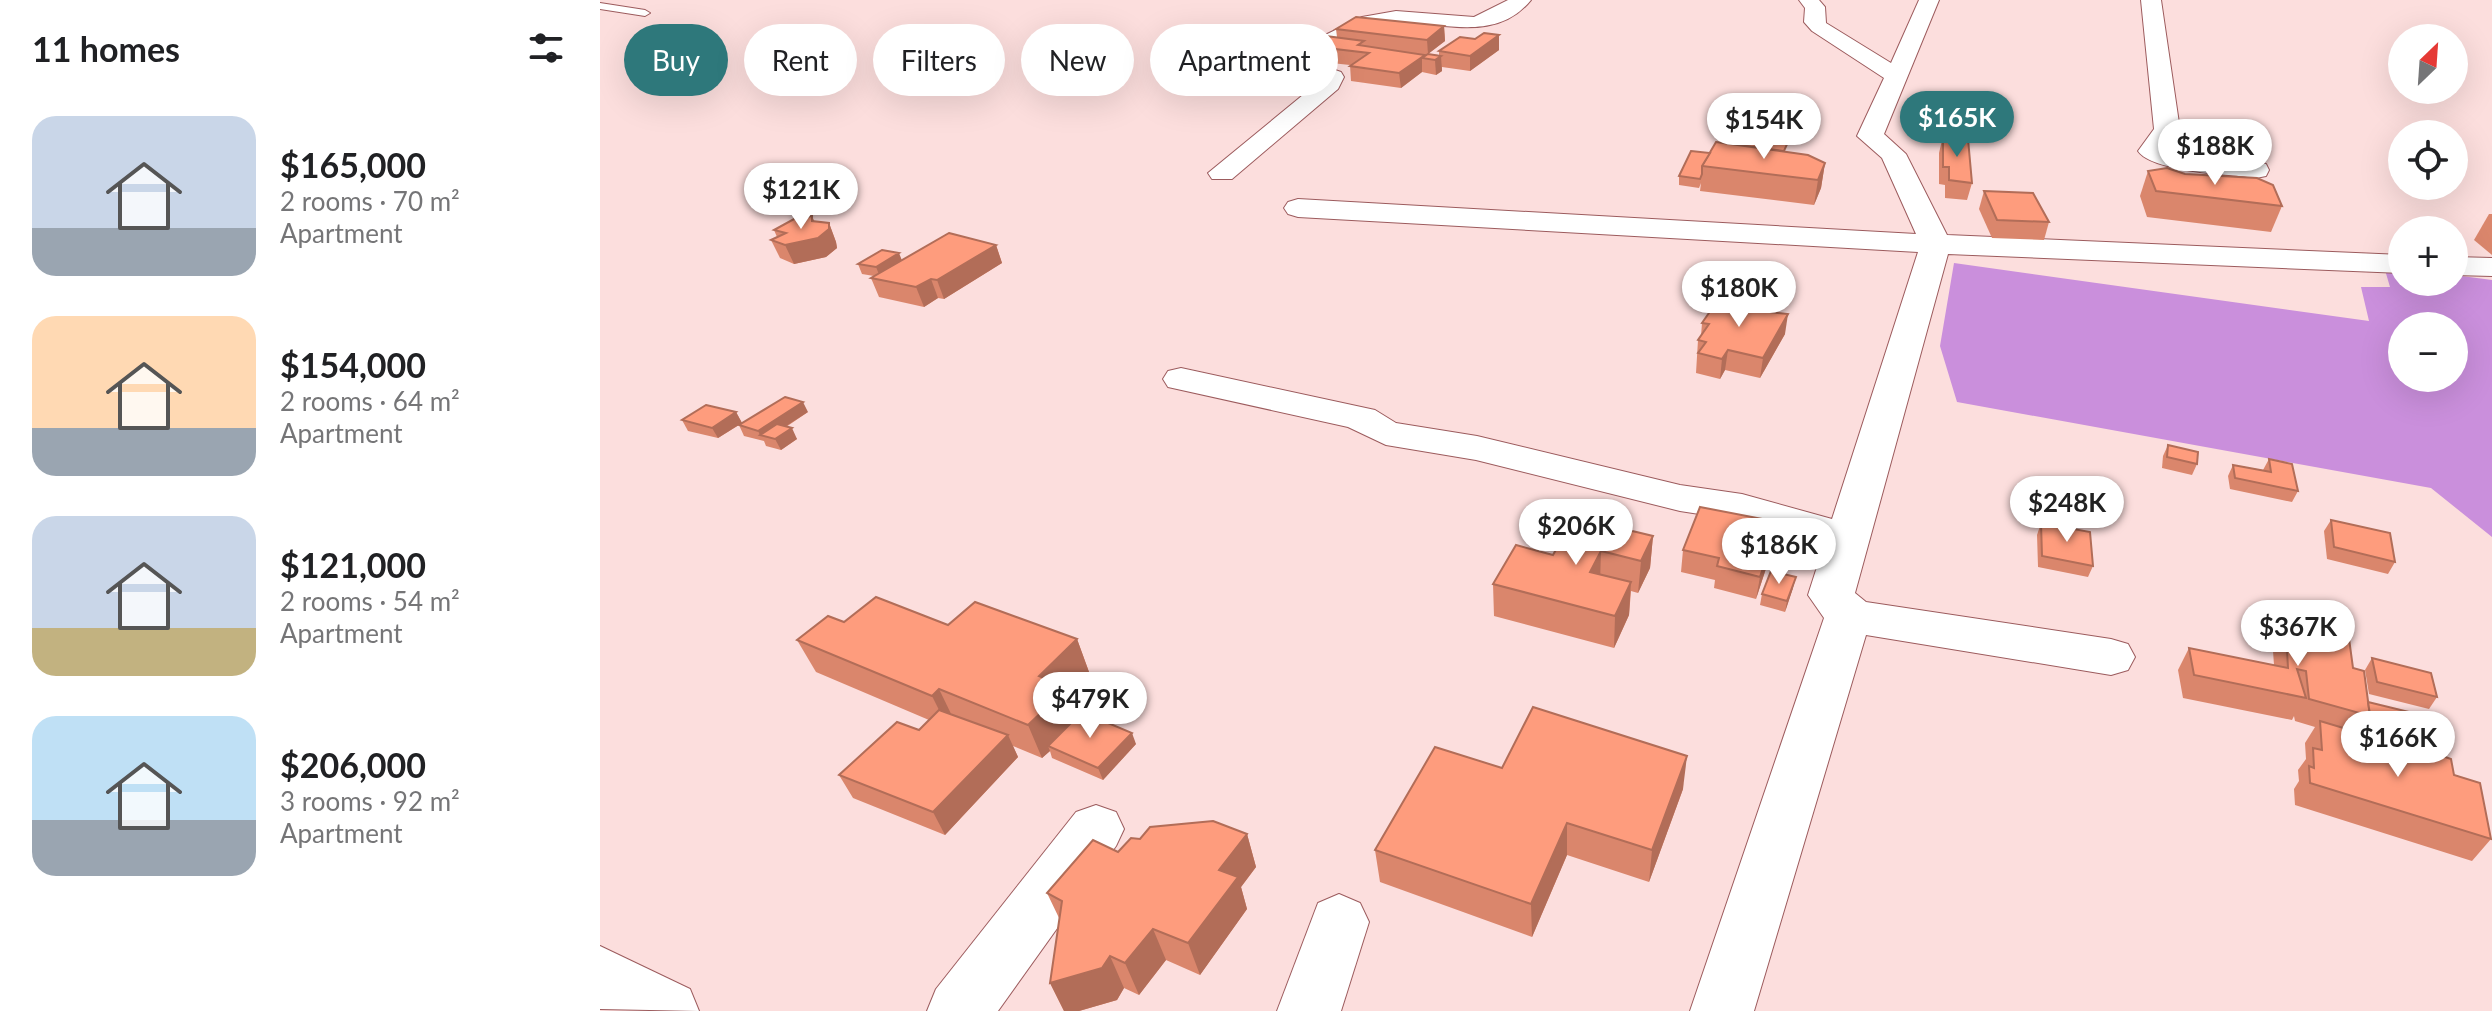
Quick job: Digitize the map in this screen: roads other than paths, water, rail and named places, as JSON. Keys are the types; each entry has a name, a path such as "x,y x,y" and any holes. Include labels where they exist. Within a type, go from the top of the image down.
{"street":[{"path":"1222,173 1330,84 1333,77 1325,72 1299,65 1301,60 1335,37 1370,22 1397,17 1486,22 1521,0"},
{"path":"1809,0 1815,7 1814,22 1819,27 1896,76"},
{"path":"1929,0 1870,138 1893,154 1936,244 1831,595 1839,608 1849,613 2111,657"},
{"path":"2151,0 2167,130 2151,151 2163,157 2256,170"},
{"path":"1298,208 1936,244 2388,263"},
{"path":"2468,266 2492,267"},
{"path":"1181,379 1288,400 1305,409 1362,418 1364,423 1386,433 1467,446 1680,498 1742,507 1849,538"},
{"path":"1722,1011 1849,613"},
{"path":"959,1011 1096,829"},
{"path":"1309,1011 1339,922"},
{"path":"600,976 667,1011"}],"lane":[{"path":"600,6 645,13"}]}
